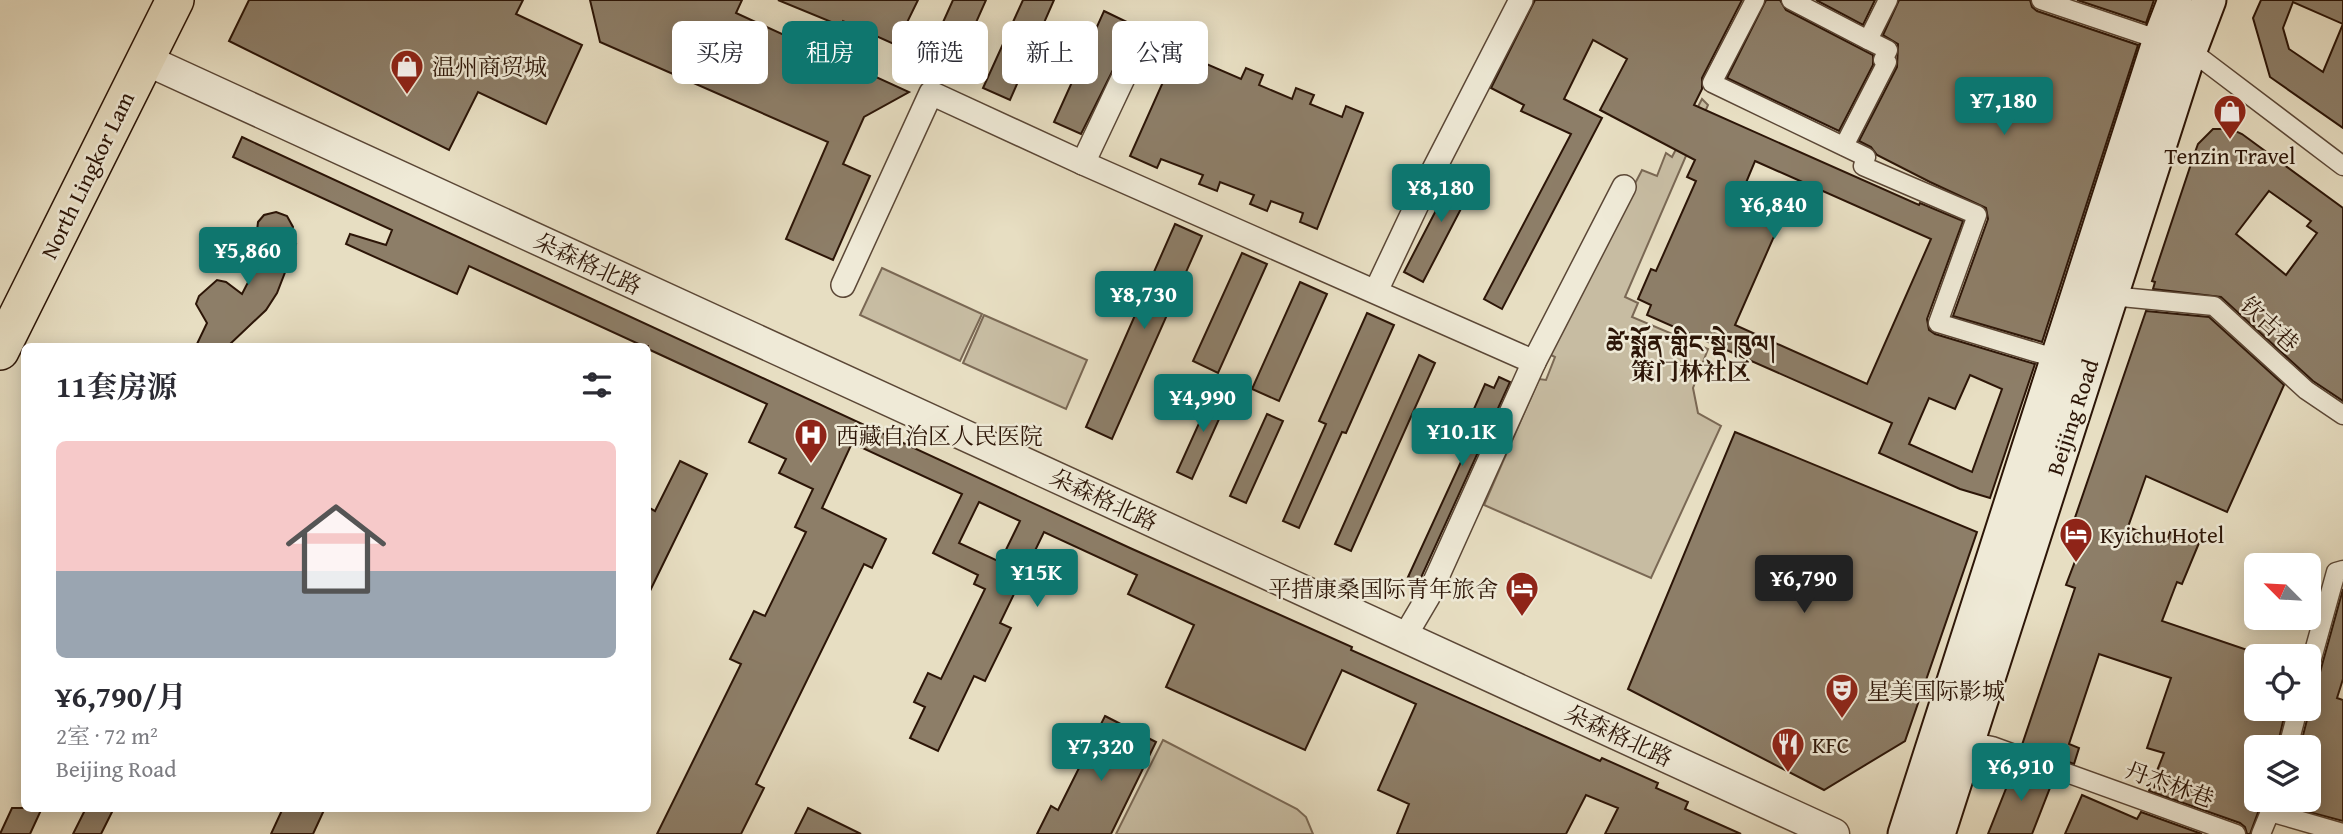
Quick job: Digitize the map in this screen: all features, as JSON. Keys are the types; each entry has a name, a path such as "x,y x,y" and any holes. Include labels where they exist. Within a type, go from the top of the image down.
{"main road":[{"name":"North Lingkor Lam","path":"0,351 175,0"},
{"name":"Beijing Road","path":"1938,834 2111,296 2175,44 2175,0"},
{"name":"Beijing Road","path":"1905,834 2058,359 2175,44 2209,0"}],"street":[{"path":"1376,291 1429,179 1521,0"},
{"path":"1755,0 1713,83 1866,157 1863,166 1977,215 1938,323 2058,359"},
{"path":"1791,0 1888,50 1883,60 1886,62 1844,146"},
{"path":"1868,40 1888,0"},
{"path":"2041,0 2175,44 2343,166"},
{"name":"朵森格北路","path":"144,59 1833,834"},
{"path":"1083,163 1120,84"},
{"path":"843,285 932,93 1083,163 1534,362"},
{"path":"1405,636 1428,597 1534,362 1624,187"},
{"name":"钦古巷","path":"2111,296 2214,306 2306,390 2343,415"},
{"path":"2316,644 2336,572 2343,570"},
{"name":"丹杰林巷","path":"1968,741 1992,746 2236,834"},
{"path":"2260,834 2269,812"},
{"path":"2288,812 2343,833"}],"shaded area":[{"path":"1702,99 1708,105 1625,297 1638,303 1632,317 1708,349 1693,388 1698,413 1721,426 1651,578 1484,505 1539,379 1546,380 1555,357 1547,353 1642,170 1657,176 1666,153 1672,157"},
{"path":"882,268 982,314 960,361 860,315"},
{"path":"984,315 1087,360 1066,409 963,363"},
{"path":"1163,740 1297,809 1306,817 1313,834 1116,834"}],"building":[{"name":"温州商贸城","path":"249,0 523,0 516,14 582,45 546,124 478,92 449,150 229,41"},
{"path":"590,0 742,0 736,13 754,21 672,21 672,74 600,42"},
{"path":"778,0 918,0 908,21 892,21 892,43 878,37 878,21 829,21"},
{"path":"953,0 986,0 977,21 944,21"},
{"path":"1023,0 1054,0 1045,21 1013,21"},
{"path":"1535,0 1742,0 1702,78 1702,89 1694,105 1919,205 1920,203 1963,221 1927,319 1929,330 2035,364 1990,498 1960,489 1879,453 1892,423 1647,315 1651,305 1638,299 1651,269 1656,271 1696,181 1687,177 1695,160 1600,110 1627,59 1593,40 1564,99 1602,118 1502,309 1484,299 1571,134 1521,111 1524,105 1491,88","holes":["1755,161 1931,239 1867,384 1735,325 1783,216 1740,197","1970,375 2002,389 1972,472 1909,444 1929,398 1955,409"]},
{"path":"1766,0 1780,0 1786,10 1873,55 1873,65 1839,131 1727,78"},
{"path":"1816,0 1875,0 1863,25"},
{"path":"1899,0 2030,0 2037,11 2138,45 2042,342 1953,316 1988,219 1986,208 1877,155 1871,147 1859,141 1897,67 1898,44 1883,35"},
{"path":"2077,0 2154,0 2146,23"},
{"path":"2261,0 2343,0 2343,24 2343,128 2270,77 2253,18","holes":["2293,2 2343,24 2323,72 2289,49 2283,28"]},
{"path":"1104,11 1125,21 1112,21 1112,72 1081,134 1054,122 1071,84 1098,84 1098,24"},
{"path":"768,28 782,34 782,84 878,84 878,78 909,92 864,117 843,164 870,176 833,260 786,239 828,142 696,84 768,84"},
{"path":"1002,46 1002,84 1017,84 1010,100 983,88 988,84 988,77"},
{"path":"1208,65 1241,79 1246,68 1263,75 1259,85 1292,99 1296,88 1314,95 1310,104 1342,117 1346,106 1363,113 1317,229 1300,222 1303,213 1271,201 1267,211 1250,204 1254,195 1220,182 1217,191 1199,184 1203,175 1161,159 1157,168 1130,156 1162,84 1208,84"},
{"path":"2213,129 2231,129 2242,134 2343,208 2343,401 2313,381 2221,297 2153,289 2155,282 2152,281 2198,144","holes":["2269,191 2311,221 2307,226 2317,233 2286,275 2236,234"]},
{"path":"242,137 1130,548 1352,647 1351,650 1600,761 1602,758 1658,783 1656,788 1688,802 1685,809 1741,834 1605,834 1618,808 1586,795 1566,834 1397,834 1409,804 1378,790 1416,704 1342,670 1305,750 1166,687 1194,625 1128,594 1137,575 1044,532 1000,623 1011,628 985,681 974,676 938,751 910,738 925,707 914,702 928,673 941,679 985,589 974,584 978,575 933,553 962,494 852,443 822,508 886,539 872,568 864,564 756,784 764,788 741,834 657,834 741,664 730,659 754,611 765,616 806,532 795,527 813,489 779,473 786,459 749,442 767,404 651,350 651,343 636,343 469,266 457,294 346,244 350,234 386,245 392,230 233,157","holes":["979,502 1020,521 1000,562 959,543"]},
{"path":"1459,166 1478,176 1423,282 1404,272"},
{"path":"276,212 287,216 293,227 290,240 296,244 277,293 266,310 231,343 197,343 207,323 196,304 199,296 217,280 226,282 242,294 265,249 257,231 258,222 264,215"},
{"path":"1175,224 1202,236 1112,439 1086,427"},
{"path":"1242,253 1267,264 1218,373 1193,361"},
{"path":"1300,282 1327,294 1279,401 1252,389"},
{"path":"2146,311 2209,317 2284,385 2227,512 2146,476 2128,527 2167,542 2170,532 2199,543 2182,584 2177,582 2162,621 2244,649 2244,721 2283,721 2280,735 2244,735 2244,812 2258,812 2250,834 2247,834 2240,823 2149,791 2164,753 2147,748 2171,678 2099,654 2069,744 2079,748 2074,764 2022,745 2075,588 2066,585 2082,543 2068,538"},
{"path":"1367,313 1394,325 1346,433 1342,432 1299,528 1283,521 1326,424 1319,421"},
{"path":"1419,355 1435,363 1351,551 1335,544"},
{"path":"1499,377 1510,382 1419,582 1408,577 1471,440 1462,436 1485,384 1494,388"},
{"path":"1214,390 1229,397 1192,479 1177,472"},
{"path":"1267,414 1283,421 1246,503 1230,496"},
{"path":"1735,432 1977,532 1905,741 1824,790 1628,689"},
{"path":"680,461 707,474 651,589 651,509 655,511"},
{"path":"2343,589 2343,679 2337,698 2343,700 2343,821 2309,812 2321,812 2321,735 2303,735 2307,721 2321,721 2321,669"},
{"path":"1105,716 1156,742 1111,834 1037,834 1051,806 1058,810"},
{"path":"2015,766 2053,780 2032,834 1988,834"},
{"path":"2082,795 2137,819 2141,812 2202,834 2065,834"},
{"path":"12,808 21,808 21,812 40,812 30,834 0,834"},
{"path":"808,808 861,834 795,834"},
{"path":"84,812 112,812 101,834 73,834"},
{"path":"281,812 323,812 313,834 271,834"}],"place":[{"name":"温州商贸城","path":"407,96"},
{"name":"Tenzin Travel","path":"2230,141"},
{"name":"西藏自治区人民医院","path":"811,465"},
{"name":"Kyichu Hotel","path":"2076,564"},
{"name":"平措康桑国际青年旅舍","path":"1522,618"},
{"name":"星美国际影城","path":"1842,720"},
{"name":"KFC","path":"1788,774"}],"district":[{"name":"ཚེ་སྨོན་གླིང་སྡེ་ཁུལ། 策门林社区","path":"1691,357"}]}
